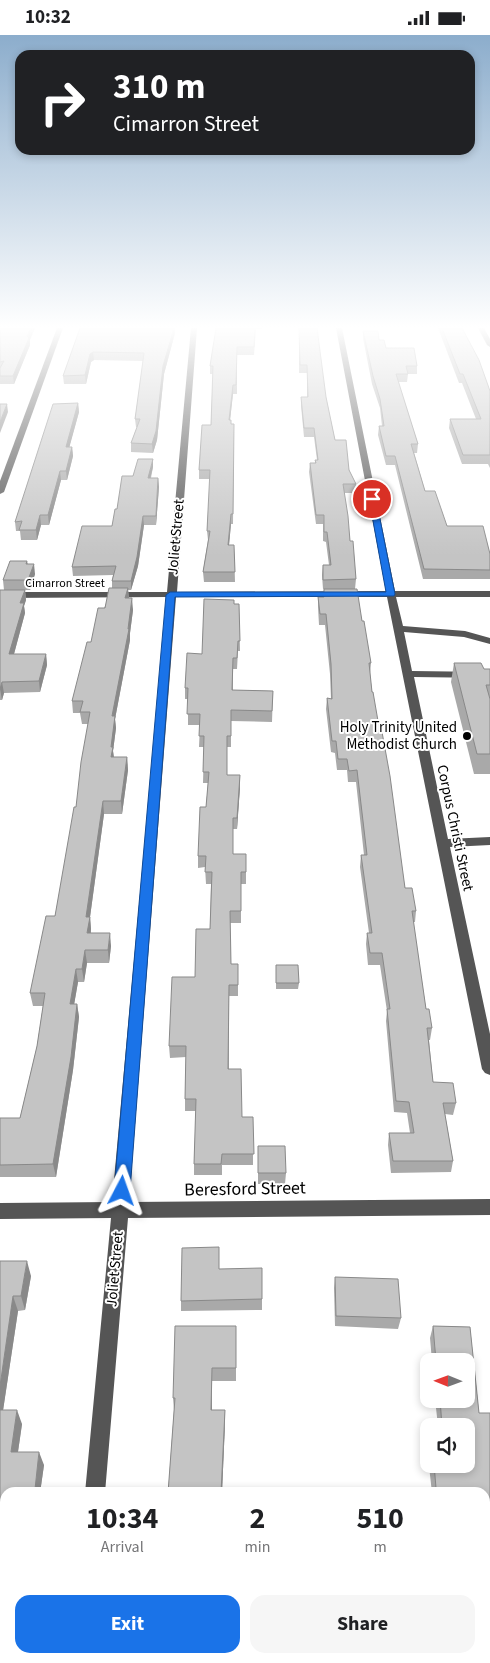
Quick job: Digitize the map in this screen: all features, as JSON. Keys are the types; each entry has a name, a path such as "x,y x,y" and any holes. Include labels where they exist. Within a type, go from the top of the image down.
{"street":[{"path":"0,492 32,404"},
{"name":"Joliet Street","path":"95,1487 120,1210 187,404"},
{"name":"Corpus Christi Street","path":"354,404 398,629 490,1069"},
{"name":"Cimarron Street","path":"0,595 490,594"},
{"path":"398,629 465,634 490,641"},
{"path":"408,674 490,675"},
{"path":"443,843 490,841"},
{"name":"Beresford Street","path":"0,1211 490,1207"}],"building":[{"path":"0,404 7,404 0,422"},
{"path":"53,404 78,404 66,447 72,447 66,471 60,471 48,515 40,515 36,530 19,530 22,521 15,522"},
{"path":"137,404 159,404 156,431 152,444 131,443 140,419 135,419"},
{"path":"212,404 231,404 229,420 231,420 231,424 234,424 233,514 231,514 228,545 234,545 235,572 203,572 210,531 207,531 210,470 199,470 202,425 211,425"},
{"path":"302,404 327,404 335,440 346,440 349,470 356,484 343,484 350,541 353,541 356,579 323,580 323,565 331,565 327,532 324,532 324,515 316,515 310,463 316,463 315,460 318,460 314,428 304,428"},
{"path":"381,404 405,404 418,444 411,444 425,491 435,491 447,526 483,526 490,554 490,570 424,569 395,456 386,456 379,426 384,426"},
{"path":"475,404 490,404 490,455 463,455 450,419 481,419"},
{"path":"138,459 153,459 148,478 158,478 156,516 143,516 137,557 131,581 112,581 116,566 72,567 82,526 112,526 115,509 117,509 122,476 133,476"},
{"path":"10,561 27,561 26,564 34,564 28,580 3,580"},
{"path":"109,588 128,588 125,598 132,598 129,629 112,716 115,716 111,757 127,757 121,801 103,801 86,917 90,917 87,933 110,933 108,950 85,950 82,969 76,969 70,1004 77,1004 71,1057 53,1164 0,1165 0,1118 20,1118 37,1046 45,993 30,993 46,916 55,916 74,807 76,807 81,762 90,712 80,712 83,701 72,701 87,642 91,642 98,608 105,608"},
{"path":"324,589 357,589 371,663 369,663 372,692 378,721 380,721 390,776 405,888 412,888 416,911 412,911 426,1009 429,1009 432,1028 427,1028 433,1082 453,1083 456,1103 443,1103 453,1161 393,1161 389,1133 414,1133 409,1102 396,1101 387,1009 390,1009 382,953 370,953 367,933 372,933 361,855 367,855 357,770 349,771 347,759 338,759 336,741 332,741 327,698 332,699 331,664 326,614 320,614 318,597 324,597"},
{"path":"0,590 25,590 20,603 24,603 9,654 46,654 39,681 2,682 0,689"},
{"path":"204,599 234,600 234,604 239,604 240,641 238,641 237,658 233,658 232,690 273,691 272,711 231,710 231,736 227,736 227,775 240,775 237,818 233,818 233,854 246,854 246,872 241,872 241,911 230,911 231,964 238,964 238,985 229,985 228,1069 241,1069 242,1117 253,1117 254,1154 222,1154 221,1164 194,1164 196,1099 185,1099 186,1046 169,1046 172,977 195,977 196,929 210,929 212,872 205,872 206,856 198,856 200,807 206,807 209,772 203,772 204,736 199,736 200,714 187,714 188,688 185,688 187,653 202,654"},
{"path":"454,663 481,663 484,669 490,669 490,685 486,685 490,699 490,754 477,754"},
{"path":"276,965 298,965 299,983 276,983"},
{"path":"258,1146 285,1146 286,1173 258,1173"},
{"path":"219,1247 219,1269 262,1268 262,1299 181,1301 182,1248"},
{"path":"0,1261 27,1261 21,1296 13,1296 0,1386"},
{"path":"335,1277 398,1279 401,1318 336,1316"},
{"path":"175,1326 236,1326 236,1368 212,1368 211,1410 225,1410 221,1487 168,1487 175,1398 173,1398"},
{"path":"433,1326 470,1327 473,1353 435,1353"},
{"path":"475,1375 479,1413 490,1413 490,1487 436,1487 435,1473 475,1473 475,1418 441,1418 441,1408 475,1408"},
{"path":"0,1410 17,1410 11,1452 39,1452 35,1487 0,1487"}],"place":[{"name":"Holy Trinity United Methodist Church","path":"467,736"}],"route":[{"path":"122,1191 170,595 391,594 372,499"}]}
